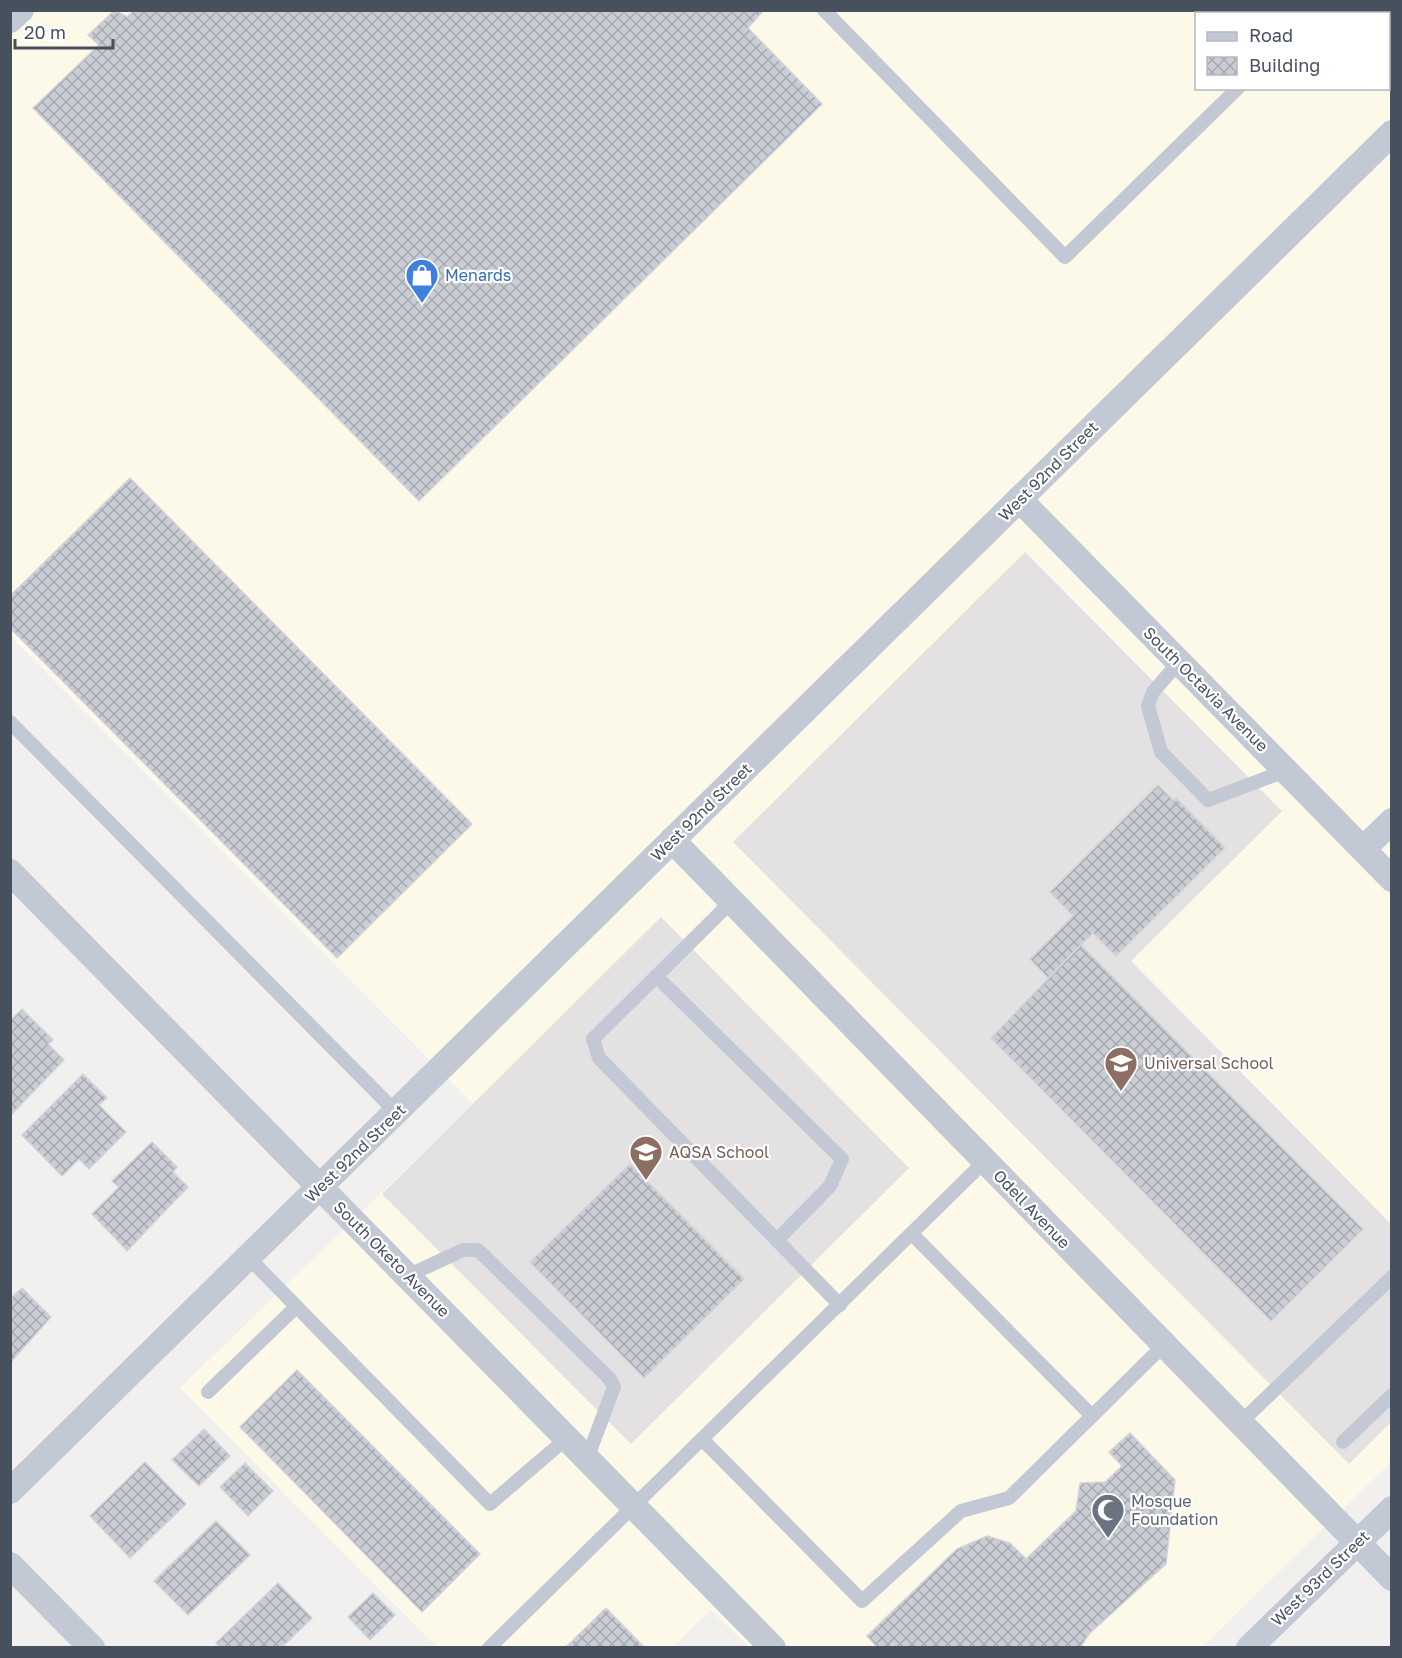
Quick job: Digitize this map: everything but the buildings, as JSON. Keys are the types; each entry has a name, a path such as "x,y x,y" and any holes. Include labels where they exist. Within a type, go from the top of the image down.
{"street":[{"path":"10,20 21,10"},
{"name":"West 92nd Street","path":"10,1491 1392,133"},
{"name":"South Octavia Avenue","path":"1019,499 1178,663 1288,770 1392,879"},
{"path":"1363,849 1392,821"},
{"name":"Odell Avenue","path":"672,840 1392,1578"},
{"name":"South Oketo Avenue","path":"10,872 773,1647"},
{"name":"West 93rd Street","path":"1249,1647 1392,1509"},
{"path":"10,1565 92,1647"}],"lane":[{"path":"824,10 1065,257 1236,90"},
{"path":"1178,663 1153,692 1148,706 1161,752 1208,800 1288,770"},
{"path":"10,722 396,1112"},
{"path":"732,901 593,1039 599,1058 840,1305"},
{"path":"656,976 842,1159 831,1186 777,1240"},
{"path":"489,1647 703,1440 985,1161"},
{"path":"912,1234 1092,1416"},
{"path":"409,1275 463,1250 478,1250 609,1378 614,1387 587,1459"},
{"path":"248,1257 490,1504 567,1438"},
{"path":"1240,1423 1392,1277"},
{"path":"208,1392 296,1307"},
{"path":"703,1440 862,1601 961,1510 1009,1498 1164,1345"},
{"path":"1343,1442 1392,1395"}],"shaded area":[{"path":"10,11 1391,11 1391,1462 1202,1647 749,1647 711,1610 673,1647 437,1647 180,1388 473,1104 11,637"},
{"name":"Universal School","path":"1025,552 1282,811 1131,961 1391,1224 1391,1422 1349,1464 733,842"},
{"name":"AQSA School","path":"661,917 909,1168 631,1444 382,1194"}],"place":[{"name":"Menards","path":"422,304"},
{"name":"Universal School","path":"1121,1092"},
{"name":"AQSA School","path":"646,1181"},
{"name":"Mosque Foundation","path":"1108,1539"}]}
